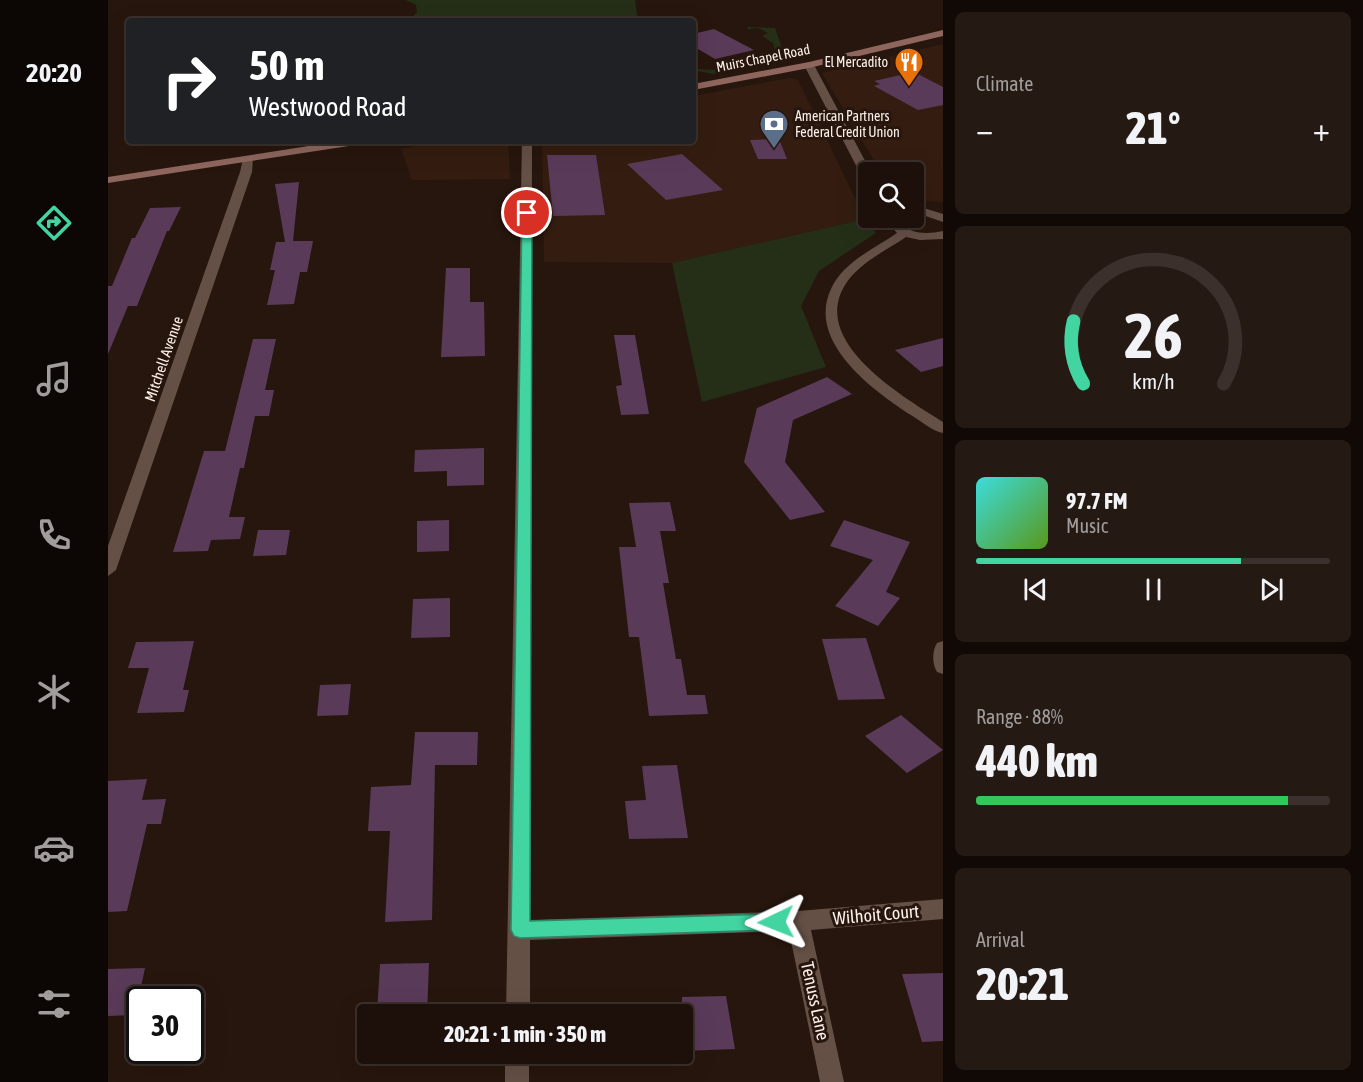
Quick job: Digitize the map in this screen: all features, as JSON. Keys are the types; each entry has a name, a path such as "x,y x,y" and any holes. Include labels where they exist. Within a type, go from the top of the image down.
{"main road":[{"name":"Muirs Chapel Road","path":"696,86 809,65 943,33"},
{"path":"108,180 343,144"}],"street":[{"path":"809,65 860,162"},
{"path":"518,1004 527,144"},
{"name":"Mitchell Avenue","path":"108,570 246,172 248,159"},
{"path":"924,211 943,218"},
{"path":"896,228 904,233 923,237 943,235"},
{"path":"904,233 849,273 833,298 831,310 835,329 850,359 878,386 943,429"},
{"path":"943,648 943,667"},
{"name":"Wilhoit Court","path":"520,930 798,921 943,909"},
{"name":"Tenuss Lane","path":"798,921 832,1082"},
{"path":"517,1082 518,1064"}],"shaded area":[{"path":"943,44 943,202 924,201 924,162 875,162 822,73"},
{"path":"790,78 798,80 858,204 858,221 672,263 544,262 542,144 696,144 696,95"},
{"path":"430,144 508,144 510,179 412,180 401,149"}],"green space":[{"path":"406,0 635,0 638,18 411,18 417,12 416,5"},
{"path":"748,27 775,28 785,57 713,74 696,71 696,68 710,70 734,67 759,62 776,55 773,43 762,36 768,33 758,28 747,29"},
{"path":"858,221 858,228 872,228 876,233 819,271 801,306 826,367 702,402 672,263"}],"building":[{"path":"714,29 754,50 715,59 696,48 696,33"},
{"path":"914,72 943,87 943,105 918,110 874,86 880,84 874,81"},
{"path":"779,139 787,159 758,159 750,140"},
{"path":"682,154 723,190 666,200 627,164"},
{"path":"547,155 596,155 605,215 553,216"},
{"path":"299,182 293,241 313,241 307,272 300,272 294,304 267,305 275,270 270,270 276,242 285,242 275,184"},
{"path":"181,207 167,231 137,306 128,306 108,354 108,286 112,286 132,238 135,238 150,208"},
{"path":"446,268 470,268 470,302 484,302 485,356 441,357"},
{"path":"614,335 635,335 649,414 621,415 616,386 622,385"},
{"path":"943,338 943,366 921,372 895,350"},
{"path":"253,339 276,339 265,390 274,390 269,416 255,416 244,468 240,468 229,517 245,517 240,539 211,540 208,551 173,552 204,451 225,451"},
{"path":"827,377 852,394 793,420 785,462 825,512 790,520 744,462 757,408"},
{"path":"484,448 484,485 447,486 447,471 414,472 415,450"},
{"path":"670,502 676,531 660,531 669,583 663,583 676,659 681,659 687,695 705,695 708,714 649,716 639,637 629,637 619,547 636,547 629,503"},
{"path":"449,520 449,551 417,552 417,521"},
{"path":"844,520 910,542 886,592 900,598 878,626 835,606 873,560 830,546"},
{"path":"258,530 290,530 286,555 253,556"},
{"path":"450,598 450,637 411,638 413,599"},
{"path":"866,638 885,699 838,700 822,639"},
{"path":"194,641 183,690 189,690 184,712 137,713 149,668 128,668 136,642"},
{"path":"351,684 348,715 317,716 320,685"},
{"path":"901,715 943,750 907,773 865,736"},
{"path":"415,732 478,732 477,765 435,765 432,920 385,922 390,831 368,831 371,787 411,785"},
{"path":"677,765 688,838 629,839 625,801 646,800 642,766"},
{"path":"147,779 142,800 166,799 161,824 147,824 127,911 108,912 108,781"},
{"path":"429,963 427,1004 378,1004 380,964"},
{"path":"145,968 141,986 126,986 126,1015 108,1016 108,969"},
{"path":"943,973 943,1041 922,1042 902,974"},
{"path":"726,996 735,1049 693,1051 693,1004 682,1004 682,997"}],"place":[{"name":"El Mercadito","path":"909,88"},
{"name":"American Partners Federal Credit Union","path":"774,150"}],"route":[{"path":"527,213 520,930 776,922"}]}
